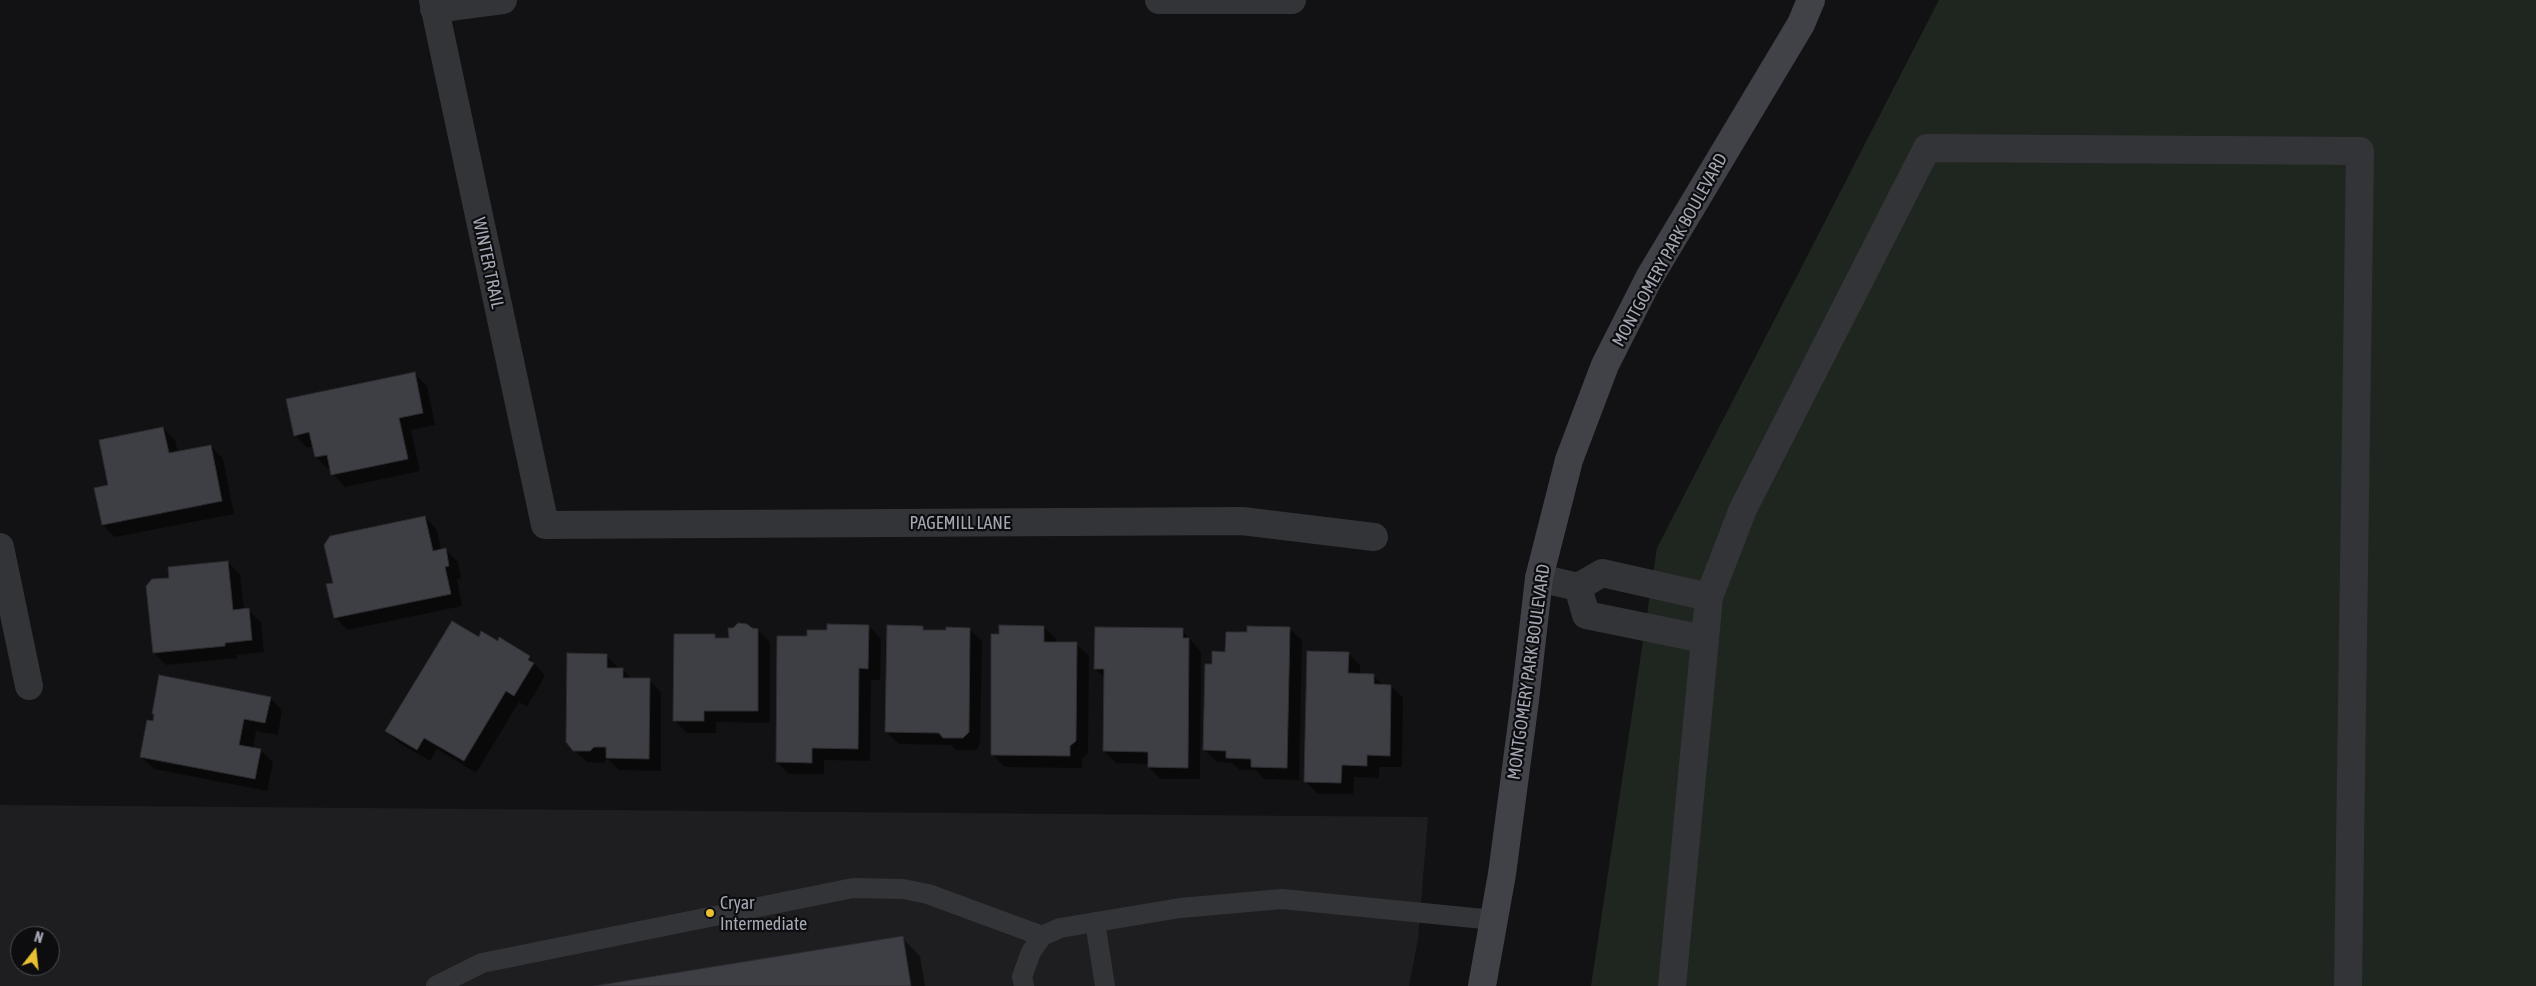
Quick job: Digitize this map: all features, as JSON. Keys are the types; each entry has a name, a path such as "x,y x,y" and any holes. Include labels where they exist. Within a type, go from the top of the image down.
{"street":[{"path":"433,5 503,0"},
{"path":"1159,0 1292,0"},
{"name":"MONTGOMERY PARK BOULEVARD","path":"1482,986 1494,920 1524,710 1539,578 1569,460 1605,365 1649,278 1801,24 1811,0"},
{"name":"WINTER TRAIL","path":"433,5 545,525"},
{"path":"1672,986 1709,597 1742,510 1927,148 2360,151 2348,986"},
{"name":"PAGEMILL LANE","path":"545,525 1242,521 1374,537"},
{"path":"0,547 29,686"},
{"path":"1539,578 1578,587 1602,573 1709,597"},
{"path":"1578,587 1586,615 1704,639"}],"lane":[{"path":"436,986 482,963 853,888 903,889 928,894 1042,936"},
{"path":"1024,986 1022,977 1031,952 1042,936 1060,928 1180,908 1282,899 1494,920"},
{"path":"1095,922 1105,986"}],"shaded area":[{"path":"1939,0 2536,0 2536,986 1591,986 1657,548"},
{"name":"Cryar Intermediate","path":"0,805 1428,817 1418,939 1409,986 0,986"}],"building":[{"path":"415,372 423,413 399,418 408,459 331,475 327,455 315,457 309,432 294,436 286,399"},
{"path":"163,427 169,453 211,445 222,501 102,525 94,488 108,485 99,440"},
{"path":"425,516 433,551 446,548 449,566 445,567 451,594 334,618 326,584 333,583 324,545 330,536"},
{"path":"228,561 233,610 249,608 252,640 225,643 225,646 153,653 146,586 152,579 169,578 168,567"},
{"path":"452,621 479,637 481,631 498,641 499,637 530,656 528,660 534,663 514,696 506,691 464,761 424,738 417,750 385,731"},
{"path":"738,623 747,624 752,628 758,629 758,711 704,711 704,721 673,721 674,634 715,634 715,638 729,638 728,628 733,628"},
{"path":"827,624 869,625 868,669 859,668 858,749 812,748 812,763 776,762 777,636 807,636 807,630 827,630"},
{"path":"887,625 923,626 923,630 946,630 946,627 970,628 969,732 963,738 943,738 939,733 885,732"},
{"path":"999,625 1044,626 1044,642 1077,642 1076,741 1070,746 1070,756 991,755 991,634 999,634"},
{"path":"1247,626 1290,627 1287,768 1251,767 1251,759 1226,758 1226,751 1203,750 1205,664 1212,664 1212,651 1225,652 1226,632 1247,632"},
{"path":"1095,627 1183,628 1183,638 1189,638 1188,768 1148,767 1148,752 1103,751 1104,669 1094,669"},
{"path":"1307,651 1349,652 1348,673 1374,674 1374,684 1391,685 1390,756 1367,755 1367,766 1342,765 1341,783 1304,782"},
{"path":"567,653 607,654 607,668 623,668 623,678 650,678 649,759 606,758 606,747 594,747 590,751 573,751 566,742"},
{"path":"159,675 271,697 265,723 244,719 239,745 261,749 255,779 140,757 147,720 153,721 154,714 152,714"},
{"path":"903,936 911,986 594,986"}],"place":[{"name":"Cryar Intermediate","path":"710,913"}]}
